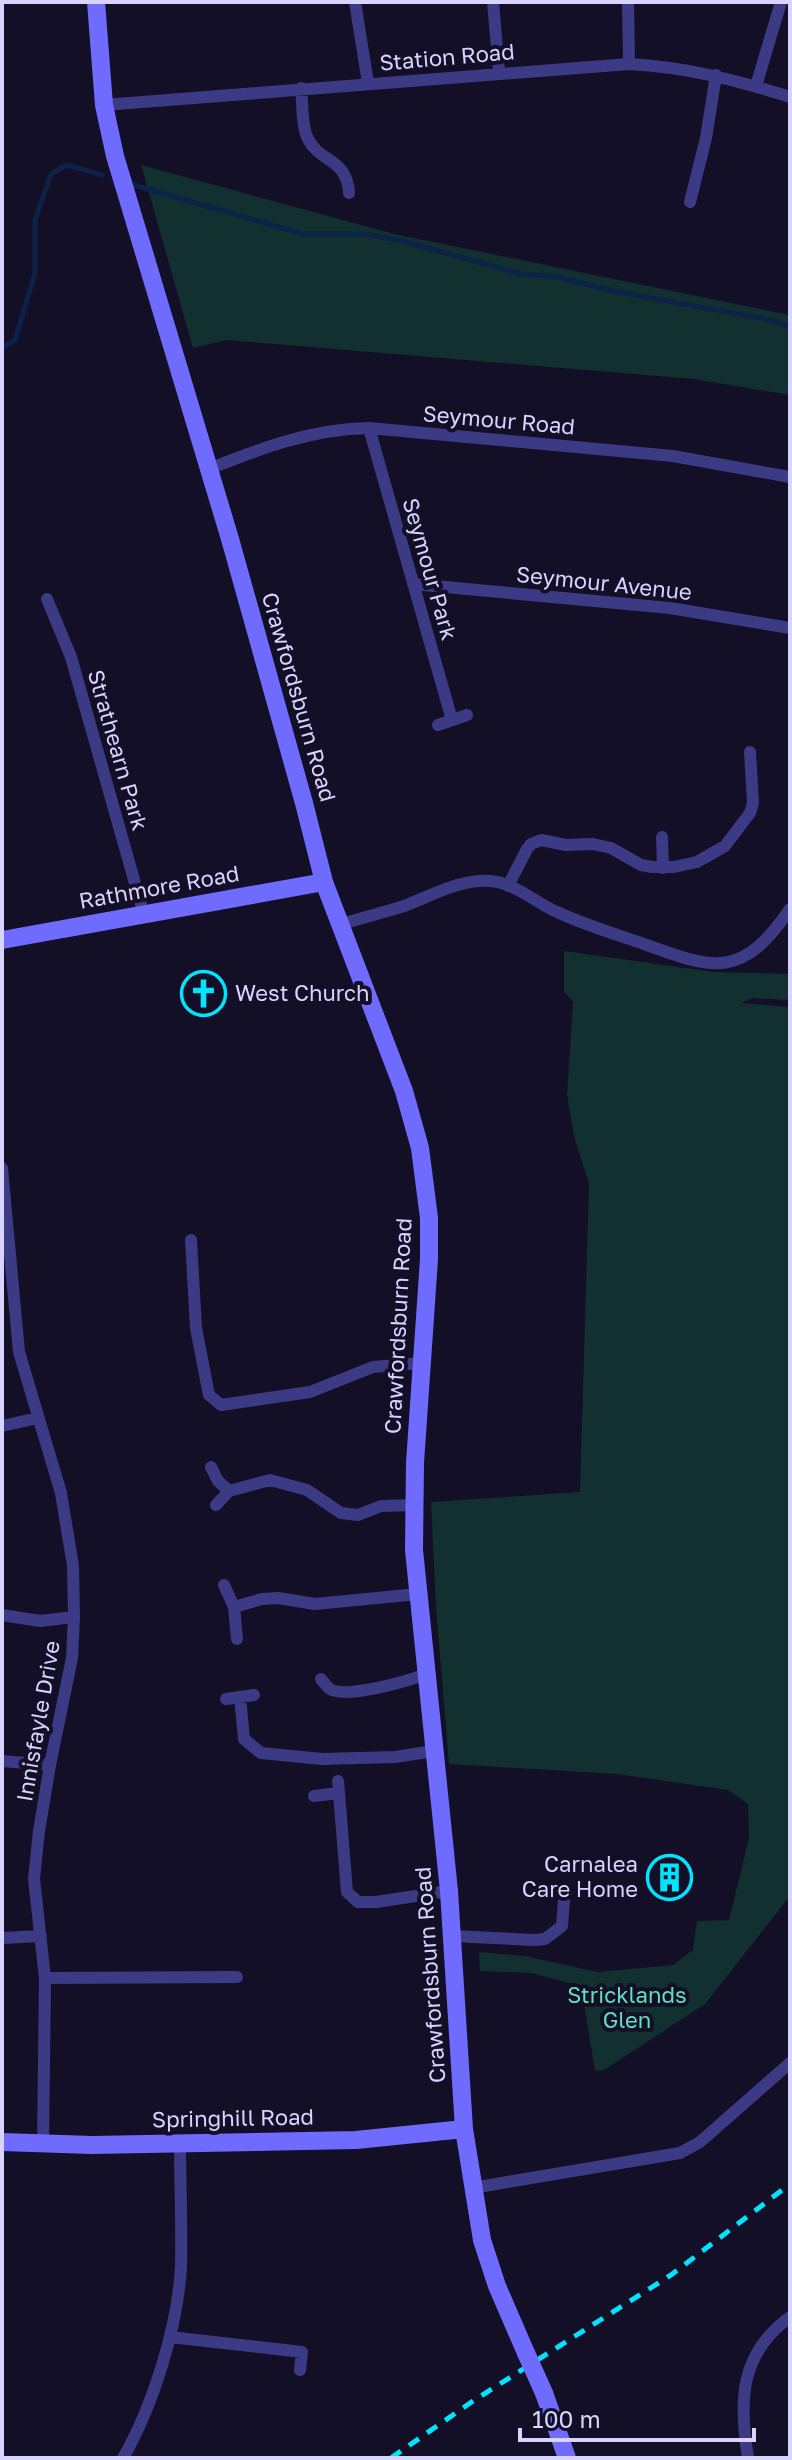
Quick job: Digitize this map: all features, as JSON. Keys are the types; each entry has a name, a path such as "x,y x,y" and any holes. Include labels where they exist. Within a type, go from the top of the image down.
{"main road":[{"name":"Crawfordsburn Road","path":"96,2 104,105 115,156 209,469 324,882 404,1091 420,1148 429,1218 429,1259 413,1505 418,1594 453,1936 464,2129 472,2188 487,2256 544,2393 567,2458"},
{"name":"Rathmore Road","path":"2,940 324,882"},
{"name":"Springhill Road","path":"2,2142 43,2145 356,2140 464,2129"}],"street":[{"path":"355,2 368,83"},
{"path":"493,2 499,72"},
{"path":"628,2 629,64"},
{"path":"756,86 781,2"},
{"name":"Station Road","path":"104,105 629,64 668,66 716,75 790,97"},
{"path":"690,202 706,138 716,75"},
{"path":"301,88 308,140 341,168 349,193"},
{"name":"Seymour Road","path":"209,469 294,438 337,428 369,428 673,456 790,477"},
{"name":"Seymour Park","path":"369,428 452,720"},
{"name":"Seymour Avenue","path":"413,584 670,608 790,628"},
{"name":"Strathearn Park","path":"47,599 71,657 144,915"},
{"path":"438,725 467,715"},
{"path":"508,886 527,849 541,840 566,845 601,845 641,865 663,868 686,866 705,859 725,846 752,808 750,752"},
{"path":"662,837 663,868"},
{"path":"339,925 464,883 495,881 557,912 598,928 692,962 711,965 731,962 750,952 790,909"},
{"name":"Innisfayle Drive","path":"2,1168 7,1282 19,1352 61,1493 68,1529 74,1617 72,1658 50,1765 34,1879 45,1978 43,2145"},
{"path":"191,1240 197,1299 196,1328 209,1395 213,1401 221,1405 310,1392 373,1367 422,1363"},
{"path":"2,1426 38,1418"},
{"path":"211,1467 218,1481 229,1491"},
{"path":"216,1505 229,1491 270,1480 307,1490 341,1513 358,1515 381,1506 413,1505"},
{"path":"224,1585 234,1607 237,1639"},
{"path":"234,1607 270,1598 315,1604 418,1594"},
{"path":"2,1615 40,1621 74,1617"},
{"path":"321,1679 329,1688 345,1692 388,1686 426,1674"},
{"path":"226,1699 247,1696 244,1739 261,1753 322,1759 395,1757 434,1751"},
{"path":"2,1761 50,1765"},
{"path":"314,1796 339,1787 347,1892 358,1902 449,1891"},
{"path":"453,1936 545,1939 562,1926 564,1900"},
{"path":"2,1938 41,1936"},
{"path":"45,1978 237,1977"},
{"path":"472,2188 680,2153 700,2142 790,2063"},
{"path":"123,2458 154,2388 170,2337 181,2268 180,2143"},
{"path":"748,2458 742,2419 746,2381 764,2342 790,2317"},
{"path":"170,2337 302,2352 300,2370"}],"green space":[{"path":"141,165 394,234 785,314 790,316 790,395 694,379 226,340 193,348"},
{"name":"Stricklands Glen","path":"564,951 714,972 790,974 790,1000 752,998 741,1003 790,1007 790,1896 705,2004 604,2070 595,2071 581,1986 532,1973 480,1971 479,1952 525,1956 597,1972 673,1965 693,1950 697,1921 729,1920 749,1838 748,1804 728,1790 617,1774 449,1764 431,1502 580,1492 589,1184 574,1136 567,1095 573,1002 564,992"}],"waterway":[{"path":"2,347 15,340 35,273 35,220 51,174 67,165 102,175"},
{"path":"130,184 303,234 366,234 522,274 558,277 613,291 776,321 790,327"}],"railway":[{"path":"391,2458 473,2401 671,2275 790,2184"}],"place":[{"name":"West Church","path":"204,993"},
{"name":"Carnalea Care Home","path":"669,1877"}]}
